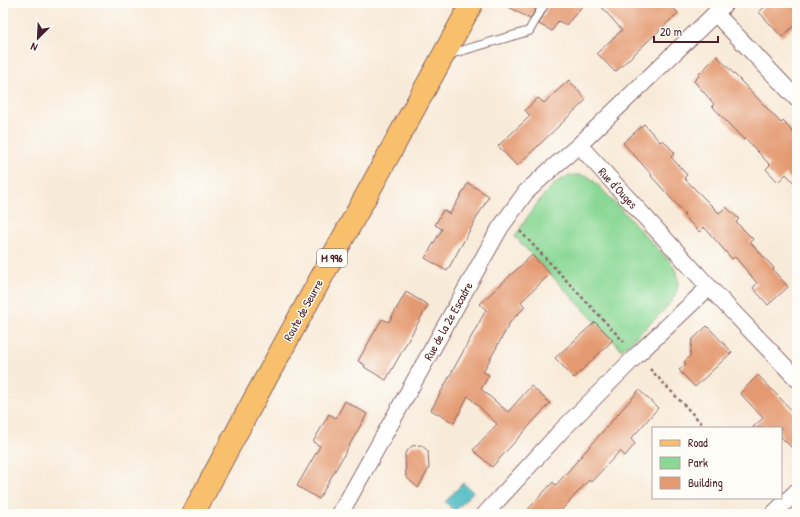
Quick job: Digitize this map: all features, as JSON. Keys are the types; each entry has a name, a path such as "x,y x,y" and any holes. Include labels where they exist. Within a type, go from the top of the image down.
{"main road":[{"name":"Route de Seurre","path":"193,514 472,3"}],"street":[{"path":"579,145 720,8 797,99"},
{"name":"Rue de la 2e Escadre","path":"340,514 500,228 526,192 579,145"},
{"name":"Rue d'Ouges","path":"579,145 709,287 797,380"},
{"path":"485,514 562,430 637,355 709,287"},
{"path":"777,510 797,491"}],"lane":[{"path":"442,57 529,31 545,3"}],"path":[{"path":"507,218 705,427"}],"green space":[{"path":"572,175 588,176 597,184 672,264 676,273 678,282 677,289 670,303 622,350 515,237 538,202 554,185 561,179"}],"water":[{"path":"463,483 473,492 455,511 445,502"}],"building":[{"path":"502,3 539,3 530,19"},
{"path":"550,3 585,3 566,25 558,21 552,31 539,24"},
{"path":"598,3 621,3 627,9 634,3 669,3 678,13 615,72 597,53 622,30"},
{"path":"769,3 797,3 797,23 782,37 759,12"},
{"path":"717,56 781,123 783,121 797,137 797,186 786,174 778,182 766,169 770,165 712,106 714,104 694,81"},
{"path":"569,80 586,100 517,166 498,146 530,116 525,110 538,98 544,103"},
{"path":"644,124 660,142 663,140 675,153 671,157 687,175 684,178 719,213 726,207 739,219 736,222 753,239 750,242 774,268 773,270 788,287 768,305 753,288 757,283 735,257 732,259 704,227 699,232 683,215 685,214 651,176 652,175 623,143"},
{"path":"468,183 489,196 447,271 425,258 442,229 435,225 443,210 450,214"},
{"path":"532,255 550,274 521,302 525,307 511,321 483,372 489,375 481,389 508,412 531,386 550,403 492,467 473,450 497,424 468,396 454,423 431,410 486,310 480,304"},
{"path":"406,292 428,305 386,380 364,367 365,365 358,361 382,319 389,322"},
{"path":"595,322 613,340 574,378 555,358"},
{"path":"707,326 732,352 695,387 679,370 686,364 684,362 690,356 692,340"},
{"path":"758,375 797,416 797,453 782,438 782,427 753,427 763,418 740,393"},
{"path":"639,390 658,408 631,439 635,444 625,456 620,451 591,482 589,480 558,514 524,514 553,482 556,485"},
{"path":"345,401 367,414 319,499 297,486 320,446 313,442 329,414 336,418"},
{"path":"421,445 428,451 429,468 418,488 406,477 405,453 412,446"}]}
